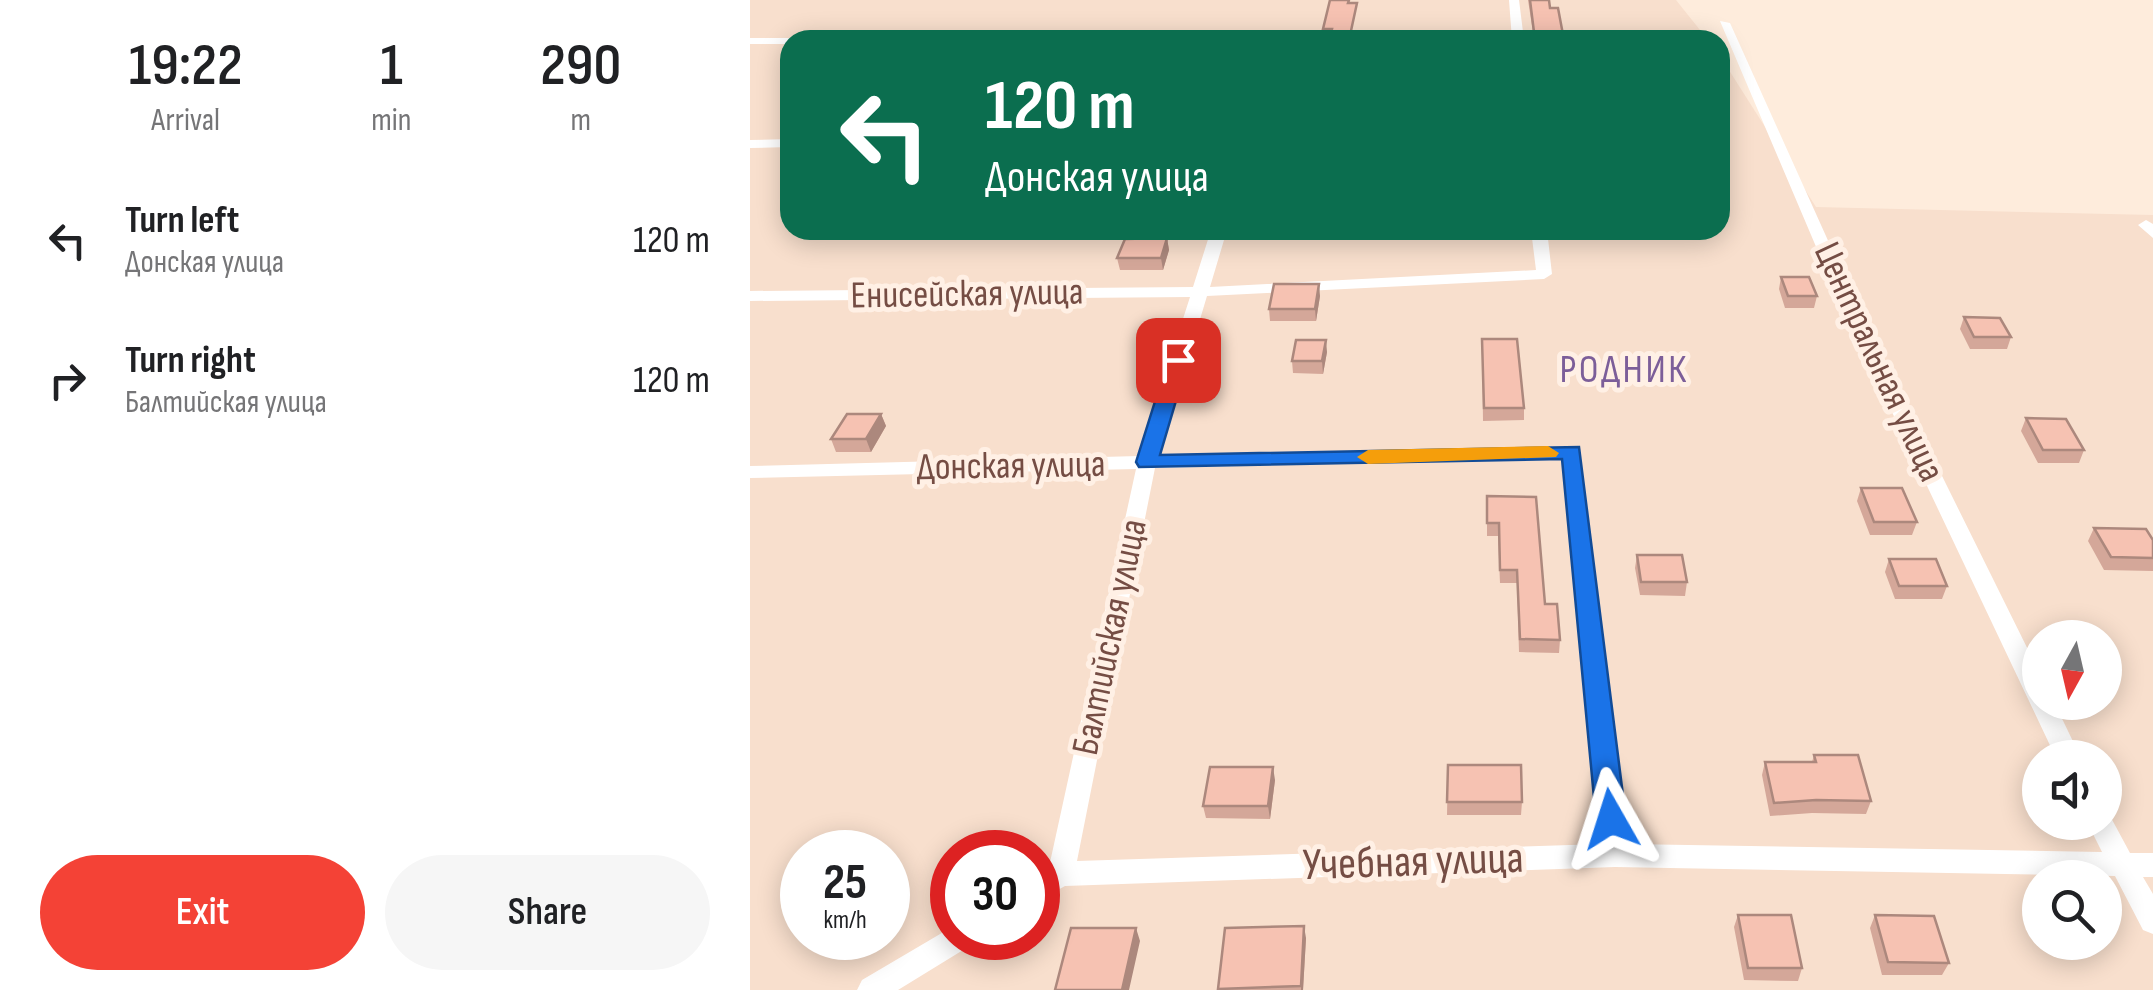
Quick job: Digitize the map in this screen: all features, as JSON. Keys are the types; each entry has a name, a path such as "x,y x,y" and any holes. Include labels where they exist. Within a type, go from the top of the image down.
{"street":[{"path":"1514,0 1517,30"},
{"name":"Центральная улица","path":"1724,23 1727,30"},
{"name":"Центральная улица","path":"1730,36 1846,296 2022,661"},
{"path":"750,41 780,41"},
{"path":"750,144 780,144"},
{"name":"Балтийская улица","path":"1060,835 1147,462 1216,240"},
{"name":"Енисейская улица","path":"750,296 1199,292 1544,274 1540,240"},
{"name":"Донская улица","path":"750,472 1572,452 1615,856"},
{"name":"Учебная улица","path":"1060,881 1615,856 2022,862"},
{"name":"Учебная улица","path":"2122,864 2153,864"},
{"path":"2122,867 2153,921"},
{"path":"872,990 930,955"}],"shaded area":[{"path":"750,0 1676,0 1700,30 780,30 780,240 1730,240 1730,72 1816,207 2153,215 2153,990 750,990"}],"building":[{"path":"1330,0 1357,3 1351,30 1323,29"},
{"path":"1530,0 1549,0 1550,8 1558,8 1562,30 1534,30"},
{"path":"1125,240 1166,240 1161,258 1117,258"},
{"path":"1781,277 1809,277 1817,296 1788,296"},
{"path":"1274,284 1319,284 1315,309 1269,309"},
{"path":"1964,317 2000,318 2011,337 1974,337"},
{"path":"1482,339 1517,339 1524,408 1484,408"},
{"path":"1296,340 1326,340 1322,361 1292,361"},
{"path":"847,414 881,414 866,439 831,439"},
{"path":"2026,418 2066,419 2084,450 2043,450"},
{"path":"1861,488 1902,488 1917,522 1874,522"},
{"path":"1487,496 1536,497 1545,604 1557,604 1560,640 1520,639 1517,570 1500,570 1499,523 1487,523"},
{"path":"2094,528 2146,529 2153,540 2153,558 2111,557"},
{"path":"1637,555 1682,555 1687,582 1641,582"},
{"path":"1889,559 1936,559 1947,586 1899,586"},
{"path":"1814,755 1858,755 1871,801 1774,803 1765,762 1816,762"},
{"path":"1448,765 1521,765 1522,802 1447,802"},
{"path":"1210,767 1273,767 1268,806 1203,806"},
{"path":"1738,915 1791,915 1802,968 1748,968"},
{"path":"1875,915 1934,916 1949,963 1888,962"},
{"path":"1304,926 1301,986 1218,989 1225,928"},
{"path":"1071,928 1136,928 1122,990 1055,990"}],"slow traffic":[{"path":"1368,457 1548,453"}],"district":[{"name":"РОДНИК","path":"1624,370"}],"route":[{"path":"1178,360 1147,462 1572,452 1611,819"}]}
